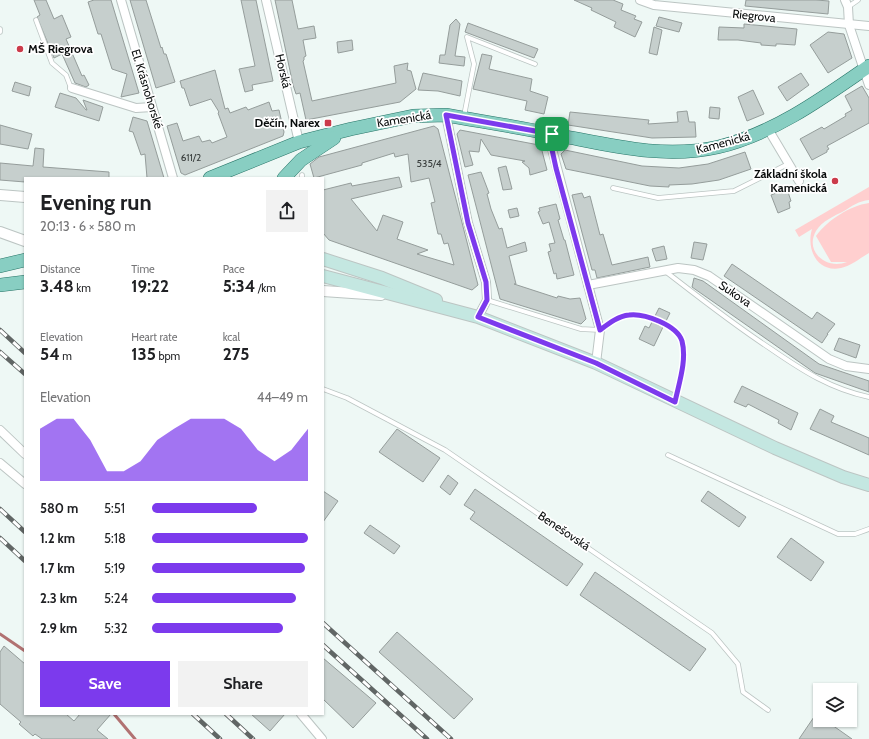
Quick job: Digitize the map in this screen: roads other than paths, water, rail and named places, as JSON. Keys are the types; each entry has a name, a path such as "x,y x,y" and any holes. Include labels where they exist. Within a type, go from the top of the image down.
{"main road":[{"name":"Kamenická","path":"212,177 299,142 413,116 446,115 650,152 691,152 718,147 768,129 798,113 867,67"},
{"path":"285,177 317,148 351,129"},
{"path":"324,259 382,278 596,363 675,402 775,448 843,477 869,485"},
{"path":"0,266 24,260"},
{"path":"324,276 478,317"},
{"path":"0,285 24,278"},
{"path":"0,285 24,282"}],"street":[{"name":"El. Krásnohorské","path":"120,0 174,177"},
{"name":"Horská","path":"266,0 299,142"},
{"name":"Riegrova","path":"640,0 654,6 869,26"},
{"path":"847,4 848,25 867,67 869,85"},
{"path":"72,88 136,108 152,107"},
{"path":"446,115 468,223 486,282 487,300 478,317"},
{"path":"768,129 799,181"},
{"path":"552,134 551,145 556,168 600,330 596,363"},
{"path":"0,195 24,197"},
{"path":"0,232 24,241"},
{"name":"Sukova","path":"588,285 678,268 694,270 709,276 829,359 846,366 869,370"},
{"path":"324,291 397,296"},
{"path":"0,430 24,453"},
{"path":"0,463 24,483"},
{"path":"302,715 322,739"}],"lane":[{"path":"847,4 858,0"},
{"path":"36,20 52,63 66,75 72,88"},
{"path":"464,118 474,64 467,37 535,64"},
{"path":"613,188 658,198 734,191 789,164"},
{"path":"664,271 745,332 812,377 852,394 869,397"},
{"path":"487,300 581,329 600,330 612,321 629,315 645,315 675,329 682,341 683,364 675,402"},
{"name":"Benešovská","path":"324,389 347,398 445,450 712,633 738,664 743,692 768,710"},
{"path":"668,455 838,534 855,534 869,529"}],"waterway":[{"path":"0,634 24,650"},
{"path":"115,715 135,739"}],"railway":[{"path":"0,330 24,352"},
{"path":"0,352 24,373"},
{"path":"0,509 24,531"},
{"path":"0,538 24,560"},
{"path":"324,624 451,739"},
{"path":"324,646 427,739"},
{"path":"194,715 220,739"},
{"path":"227,715 253,739"}],"place":[{"name":"MŠ Riegrova","path":"20,49"},
{"name":"Děčín, Narex","path":"328,123"},
{"name":"Základní škola Kamenická","path":"835,181"}]}
